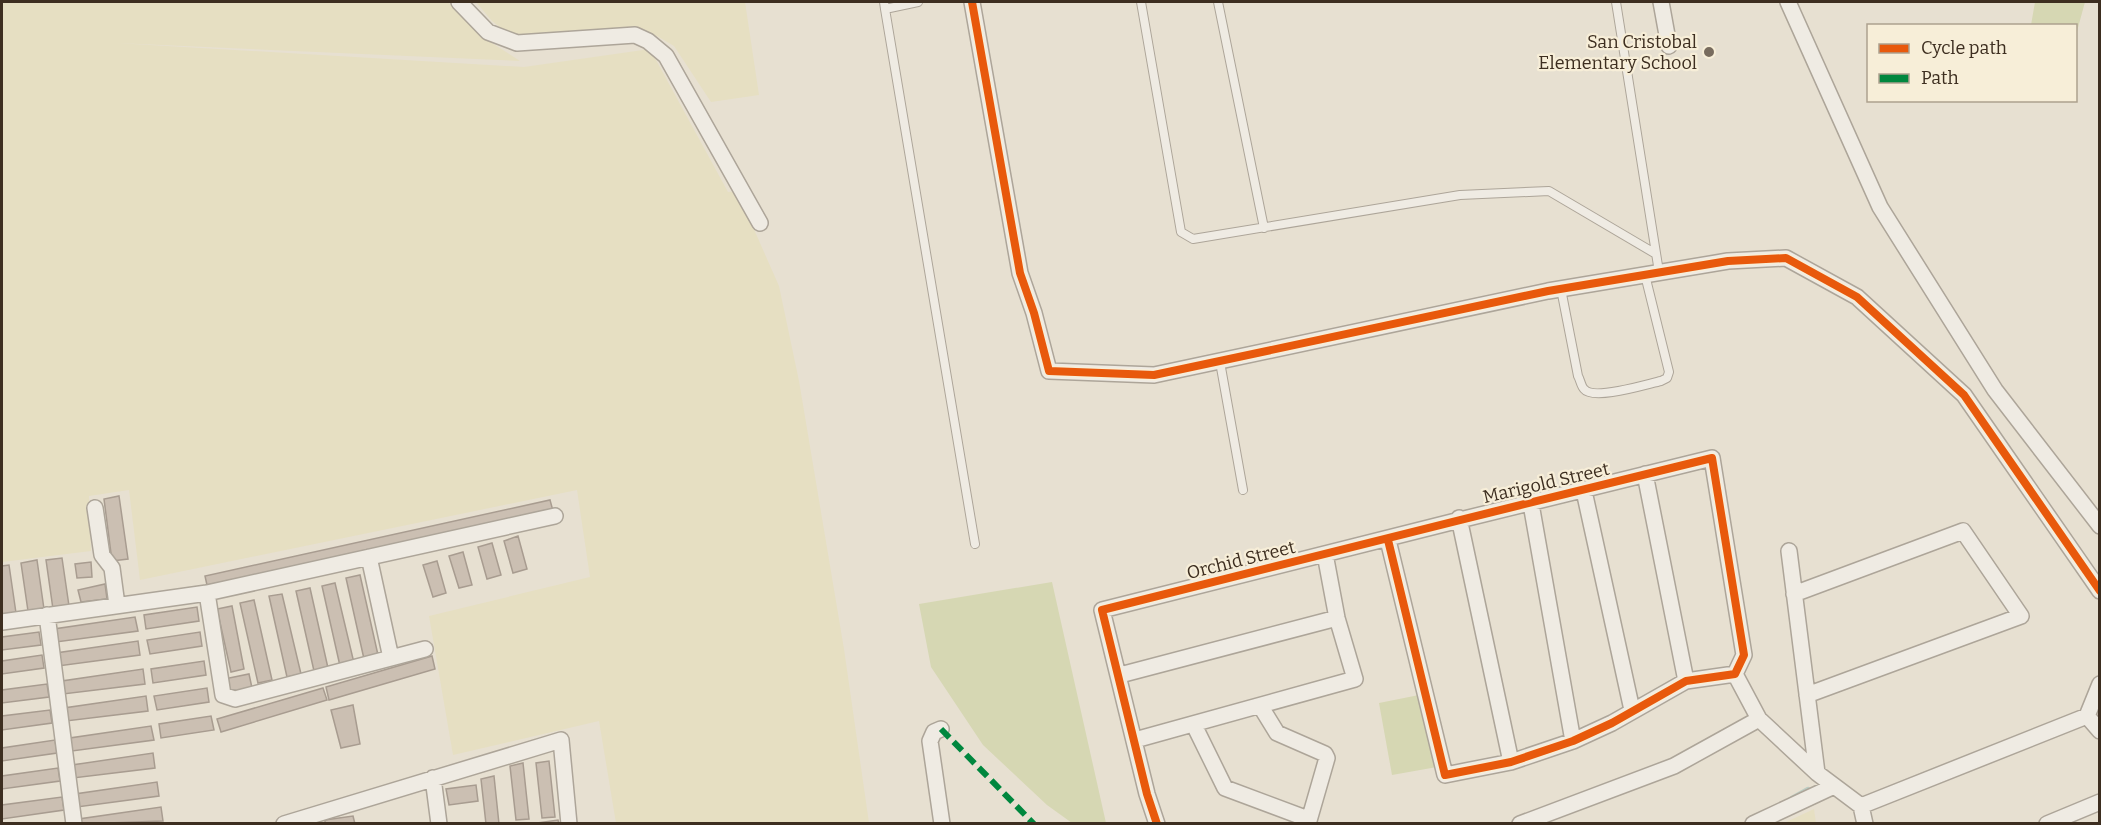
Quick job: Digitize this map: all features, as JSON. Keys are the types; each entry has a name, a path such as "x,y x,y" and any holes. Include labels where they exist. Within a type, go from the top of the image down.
{"street":[{"path":"459,2 488,32 517,43 635,36 648,41 666,56 760,223"},
{"path":"972,2 1020,273 1049,371 1154,375 1561,289 1728,261 1786,258 1857,297 1964,395 2100,591"},
{"path":"1661,2 1669,46"},
{"path":"1788,2 1880,207 1995,390 2100,526"},
{"name":"Marigold Street","path":"1388,540 1459,518 1531,504 1712,458 1744,656 1735,674"},
{"path":"1645,474 1686,681"},
{"path":"1584,491 1632,710"},
{"path":"1531,504 1573,741"},
{"path":"95,508 102,555 112,568 117,605"},
{"path":"2,622 207,593 555,516"},
{"path":"1459,518 1511,762"},
{"path":"1794,594 1963,531 2021,616 1807,696"},
{"path":"1388,540 1446,775 1511,762 1573,741 1686,681 1735,674 1759,719 1832,787 1861,806 1864,824"},
{"name":"Orchid Street","path":"1119,675 1102,610 1388,540"},
{"path":"1788,551 1816,773"},
{"path":"1135,740 1262,707 1355,679 1337,618 1325,554"},
{"path":"369,557 391,658"},
{"path":"207,593 223,694 234,699 425,649"},
{"path":"46,615 74,824"},
{"path":"1157,824 1119,675 1337,618"},
{"path":"1861,806 2086,716 2100,684"},
{"path":"1194,725 1225,788 1308,821 1327,758 1324,754 1277,733 1262,707"},
{"path":"2086,716 2100,731"},
{"path":"1520,824 1674,766 1759,719"},
{"path":"940,729 934,732 930,741 942,824"},
{"path":"284,824 310,820 433,778 561,740 568,824"},
{"path":"433,778 439,824"},
{"path":"1753,824 1832,787"},
{"path":"2048,824 2100,802"}],"lane":[{"path":"918,2 884,5 975,544"},
{"path":"1140,2 1181,232 1193,239 1460,195 1549,191 1656,254"},
{"path":"1218,2 1264,228"},
{"path":"1561,289 1578,376 1584,389 1591,394 1604,393 1667,378 1669,364 1652,274 1656,254 1616,2"},
{"path":"1220,362 1243,490"}],"shaded area":[{"path":"2,2 448,2 481,36 520,61 116,43 524,67 650,49 728,192 737,191 779,286 799,381 844,649 869,823 616,823 599,721 453,755 429,616 590,577 577,490 140,580 129,490 89,496 91,551 2,562"},
{"path":"476,2 745,2 759,95 711,102 674,46 657,36 630,31 519,42 492,21"},
{"path":"1814,809 1816,823 1784,823"}],"green space":[{"path":"2035,2 2085,2 2077,31 2077,24 2031,24"},
{"path":"1052,582 1106,823 1072,823 1047,805 983,745 931,667 919,604"},
{"path":"1424,694 1437,767 1392,775 1379,703"}],"building":[{"path":"119,496 128,559 112,561 104,499"},
{"path":"550,500 553,511 367,554 207,585 205,576"},
{"path":"518,536 527,569 513,573 504,541"},
{"path":"492,543 501,575 487,579 478,547"},
{"path":"463,552 472,585 459,588 449,556"},
{"path":"62,558 69,606 53,609 46,560"},
{"path":"37,560 44,609 28,611 21,563"},
{"path":"437,561 446,593 433,597 423,565"},
{"path":"91,562 92,577 77,578 75,564"},
{"path":"9,565 16,613 2,615 2,566"},
{"path":"360,575 378,655 364,659 346,578"},
{"path":"335,583 354,663 340,666 322,586"},
{"path":"105,584 107,599 81,602 78,590"},
{"path":"310,588 328,668 314,671 296,591"},
{"path":"282,594 301,674 287,677 269,596"},
{"path":"254,600 272,680 258,683 240,603"},
{"path":"232,606 244,669 231,672 217,609"},
{"path":"197,607 199,621 146,629 144,615"},
{"path":"135,617 138,631 56,642 54,629"},
{"path":"39,632 41,645 2,650 2,637"},
{"path":"200,632 202,646 150,654 147,640"},
{"path":"138,641 140,655 58,666 56,653"},
{"path":"42,655 44,668 2,674 2,661"},
{"path":"432,656 435,669 329,700 326,687"},
{"path":"204,661 206,675 153,683 151,669"},
{"path":"143,669 145,684 63,694 62,681"},
{"path":"249,674 252,688 227,693 224,679"},
{"path":"47,684 49,697 2,703 2,690"},
{"path":"207,688 209,702 157,710 154,696"},
{"path":"323,688 327,700 221,732 217,719"},
{"path":"146,696 148,711 66,721 64,708"},
{"path":"353,705 360,744 341,748 331,710"},
{"path":"50,710 52,723 2,730 2,716"},
{"path":"211,716 214,730 161,738 159,724"},
{"path":"151,726 154,740 72,751 70,738"},
{"path":"55,740 57,753 2,761 2,748"},
{"path":"153,753 155,768 73,778 72,765"},
{"path":"549,761 555,817 542,818 536,763"},
{"path":"523,763 529,819 516,820 510,766"},
{"path":"58,768 60,781 2,789 2,776"},
{"path":"494,776 499,824 486,824 481,779"},
{"path":"157,782 159,796 77,807 75,794"},
{"path":"476,785 478,801 449,805 446,789"},
{"path":"62,797 64,810 2,819 2,805"},
{"path":"161,807 163,821 80,824 79,819"},
{"path":"353,816 355,824 325,824 325,820"},
{"path":"558,820 559,824 530,824"}],"waterway":[{"path":"1792,798 1808,789"}],"marked path":[{"path":"941,729 1034,824"}],"cycle path":[{"path":"972,2 1020,273 1034,313 1049,371 1154,375 1548,291 1728,261 1786,258 1857,297 1964,395 2100,591"},
{"path":"1157,824 1147,794 1102,610 1712,458 1744,655 1735,674 1686,681 1612,723 1573,741 1511,762 1445,775 1388,540"}],"place":[{"name":"San Cristobal Elementary School","path":"1709,52"}]}
